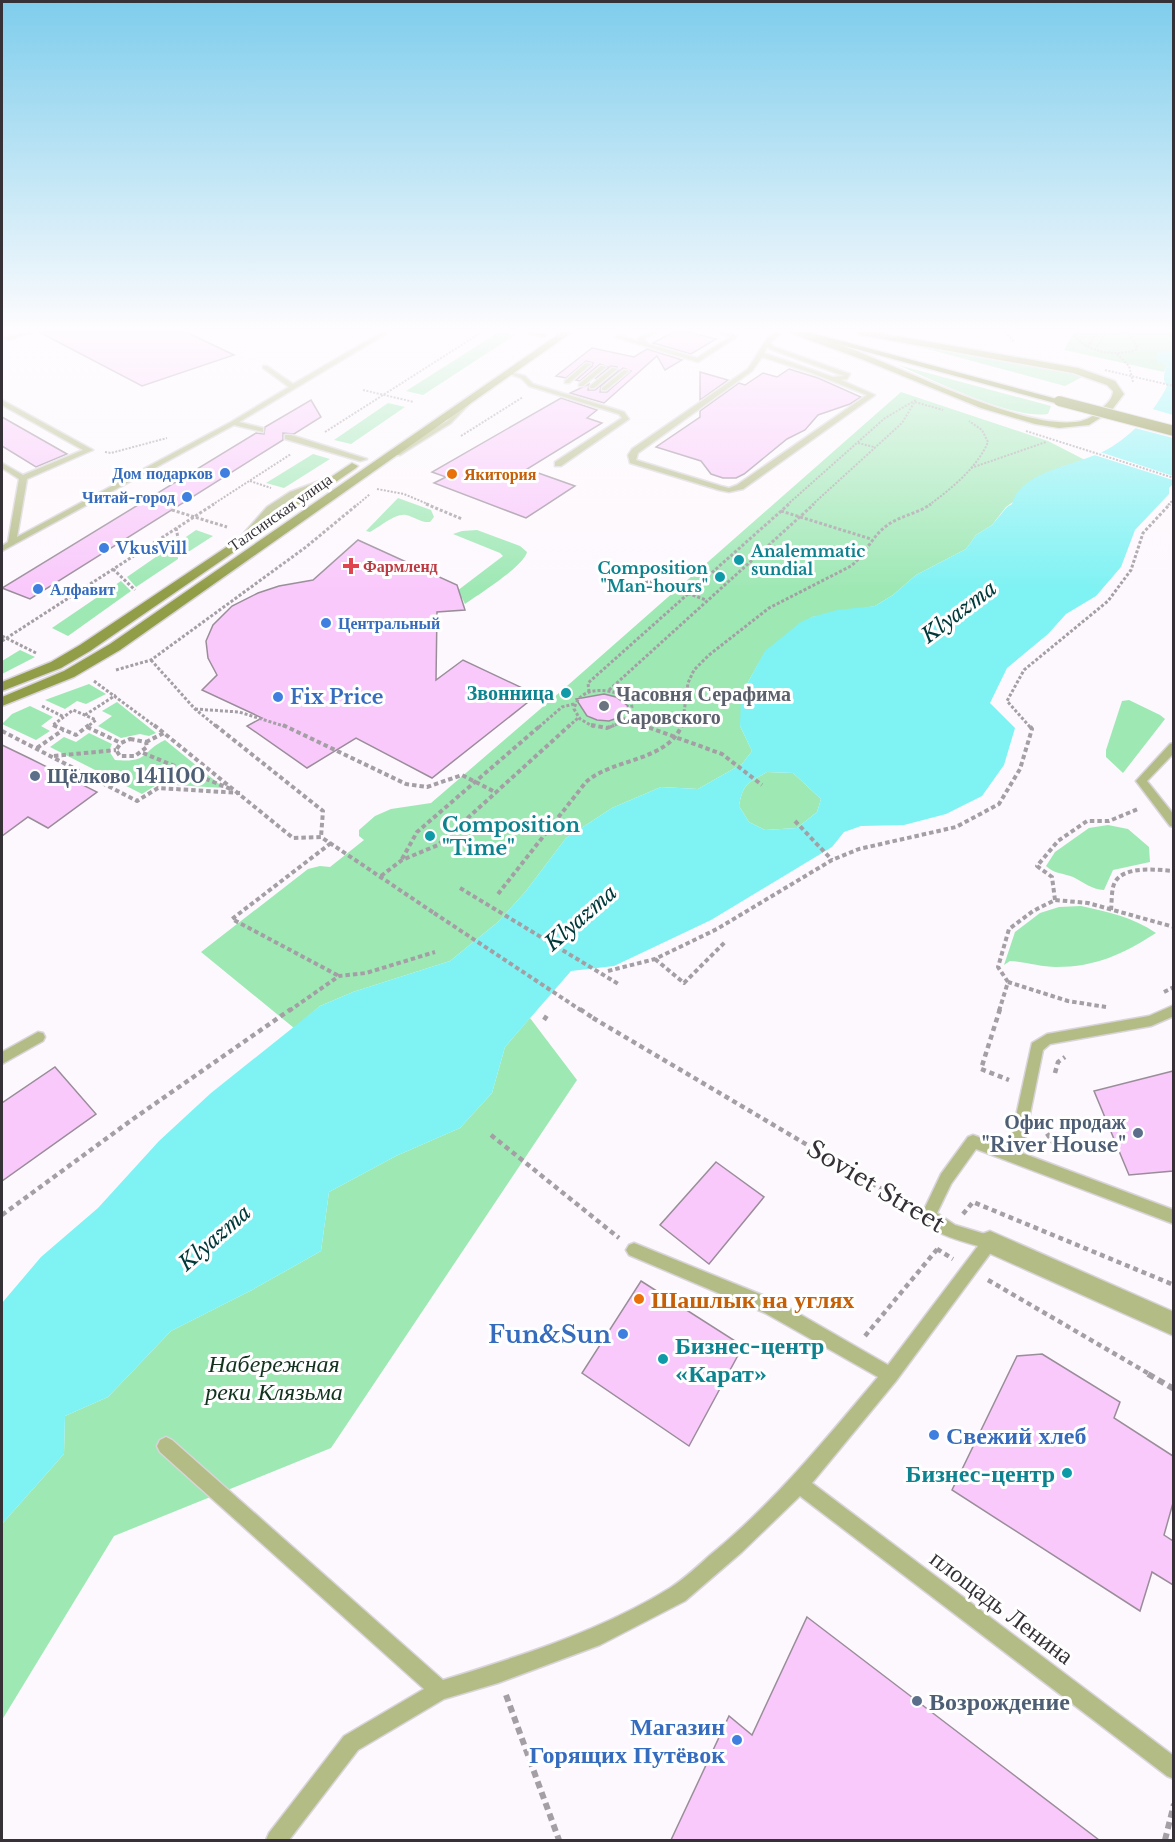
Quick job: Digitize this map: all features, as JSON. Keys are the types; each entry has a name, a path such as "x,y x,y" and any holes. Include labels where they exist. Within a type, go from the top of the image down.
{"main road":[{"name":"Талсинская улица","path":"2,702 69,674 115,647 376,457 439,418"},
{"path":"1031,418 1045,422 1072,424 1088,422 1094,418"},
{"path":"1131,418 1173,431"},
{"name":"Талсинская улица","path":"2,687 56,665 85,648 363,459 376,457"}],"street":[{"name":"Soviet Street","path":"990,1242 1173,1324"}],"lane":[{"path":"31,418 89,450"},
{"path":"2,549 241,418"},
{"path":"558,464 625,418"},
{"path":"682,418 635,451 632,455 633,461 729,490 740,487 839,418"},
{"path":"232,423 260,430"},
{"path":"288,437 363,459"},
{"path":"23,478 89,450"},
{"path":"2,465 23,478"},
{"path":"12,543 23,478"},
{"path":"2,540 12,543"},
{"path":"1173,746 1141,782 1173,823"},
{"path":"1014,1156 1037,1047 1047,1039 1151,1021 1173,1010"},
{"path":"2,1059 38,1037"},
{"path":"928,1216 946,1179 974,1141 1173,1217"},
{"name":"Soviet Street","path":"928,1216 951,1231 990,1242"},
{"path":"276,1840 351,1743 440,1691 498,1673 600,1635 678,1594 736,1546 799,1485 890,1375 968,1268 990,1242"},
{"path":"634,1250 771,1307 890,1375"},
{"path":"166,1446 440,1691"},
{"name":"площадь Ленина","path":"799,1485 1173,1769"}],"path":[{"path":"3,638 347,418"},
{"path":"589,692 588,683 885,418"},
{"path":"609,690 905,418"},
{"path":"498,894 574,795 591,777 605,769 664,747 676,736 683,727 691,677 697,668 730,636 759,614 857,562 863,556 871,539 885,526 902,516 924,508 942,496 971,468 985,452 988,442 982,430 966,419"},
{"path":"1026,431 1173,478"},
{"path":"971,468 1064,435"},
{"path":"89,450 111,453 168,438"},
{"path":"858,442 875,447"},
{"path":"250,481 272,488"},
{"path":"377,489 404,494 462,519"},
{"path":"608,971 655,959 717,929 832,860 859,849 956,827 999,804 1020,770 1032,729 1007,701 1024,670 1108,601 1131,570 1143,533 1173,499"},
{"path":"172,510 227,527"},
{"path":"781,511 871,539"},
{"path":"176,528 182,557"},
{"path":"113,568 135,590"},
{"path":"640,582 658,582 706,600"},
{"path":"3,638 42,656"},
{"path":"88,681 94,681 116,695 293,838 321,837 323,811 195,709 151,660"},
{"path":"402,860 417,832 562,707 574,704 589,692 609,690 628,698 633,705 633,713 627,720 603,727 585,723 578,718 574,711 574,704"},
{"path":"84,715 116,695"},
{"path":"33,702 64,717"},
{"path":"195,709 214,708 248,714 303,733 398,780 424,787 462,776 497,793"},
{"path":"73,710 84,715 96,720 76,735 53,725 73,710"},
{"path":"381,876 402,860 438,845 578,718"},
{"path":"627,720 722,754 762,785"},
{"path":"87,727 121,743"},
{"path":"37,748 64,729"},
{"path":"2,731 137,801 158,788 240,793"},
{"path":"52,756 116,750 121,743 130,739 146,742 165,733"},
{"path":"116,750 120,756 131,758 143,753 147,747 146,742"},
{"path":"143,753 240,793"},
{"path":"1055,900 1052,877 1037,866 1058,841 1087,821 1109,821 1138,809"},
{"path":"795,821 832,860"},
{"name":"Soviet Street","path":"321,837 593,1018 928,1216"},
{"path":"331,843 232,919 339,976"},
{"path":"1111,909 1114,883 1122,874 1149,870 1173,871"},
{"path":"460,888 620,985"},
{"path":"1008,982 998,967 1009,929 1033,910 1055,900 1088,903 1173,927"},
{"path":"655,959 684,983 725,942"},
{"path":"2,1215 133,1119 339,976 366,973 435,952"},
{"path":"544,1020 548,1014"},
{"path":"1052,1084 1058,1062 1068,1055"},
{"path":"1041,1125 1044,1115"},
{"path":"491,1135 634,1250"},
{"path":"937,1250 1173,1389"},
{"path":"498,1673 559,1840"},
{"path":"1165,1840 1173,1804"}],"green space":[{"path":"366,418 389,418 351,444 334,440"},
{"path":"872,418 979,418 1048,441 1085,460 1061,467 1006,507 992,525 976,535 966,549 916,575 893,595 875,606 812,617 765,652 748,682 740,726 752,751 742,764 698,789 661,787 612,808 566,838 526,891 498,922 450,961 353,992 320,1006 294,1028 201,952 308,869 320,866 330,867 364,840 359,836 359,830 375,816 391,809 431,803","holes":["604,694 624,702 625,710 609,720 591,718 582,709 585,701 593,696"]},
{"path":"313,454 330,459 284,488 266,483"},
{"path":"398,498 431,510 434,517 427,522 402,515 392,518 370,532 366,531"},
{"path":"196,530 213,536 185,554 183,539"},
{"path":"477,530 520,546 527,552 518,565 465,604 462,598 453,594 503,556 453,534"},
{"path":"176,543 178,559 136,587 127,577"},
{"path":"121,581 131,591 68,636 52,628"},
{"path":"20,650 35,657 2,674 2,661"},
{"path":"89,684 106,694 86,704 77,701 65,709 45,700"},
{"path":"1129,700 1165,719 1123,773 1106,757 1106,750 1122,701"},
{"path":"117,702 156,733 149,736 140,734 121,738 98,726 112,716 102,711"},
{"path":"30,706 53,717 41,726 50,731 36,740 2,724 12,714"},
{"path":"89,733 112,744 109,751 115,760 140,758 165,740 224,788 158,784 142,794 50,747 64,737 76,742"},
{"path":"767,772 793,773 821,799 817,812 797,828 765,830 749,822 739,806 742,793 751,782"},
{"path":"1108,825 1128,829 1149,847 1150,862 1113,870 1104,890 1052,871 1046,866 1055,852 1089,828"},
{"path":"1081,906 1129,919 1156,933 1109,958 1084,965 1050,967 1010,961 1004,965 1015,932 1040,913 1059,907"},
{"name":"Набережная реки Клязьма","path":"530,1018 577,1080 331,1448 114,1536 2,1720 2,1524 64,1454 65,1416 108,1397 171,1331 252,1290 321,1251 329,1192 396,1156 460,1128 492,1093 505,1047"}],"water":[{"name":"Klyazma","path":"1146,418 1173,418 1173,484 1169,488 1169,494 1135,530 1121,567 1096,596 1066,614 1048,634 1007,668 990,703 1015,728 1004,765 982,796 946,814 904,825 861,826 844,832 832,847 711,920 614,966 571,971 505,1047 492,1093 460,1128 396,1156 329,1192 321,1251 252,1290 171,1331 108,1397 65,1416 64,1454 2,1524 2,1303 41,1257 98,1208 159,1141 211,1093 320,1006 353,992 450,961 498,922 526,891 566,838 612,808 661,787 698,789 742,764 752,751 740,726 741,696 746,691 748,682 765,651 801,622 812,617 837,610 875,606 893,595 916,575 966,549 976,535 992,525 1012,504 1017,493 1027,483 1053,470 1108,449","holes":["767,772 793,773 821,799 817,812 797,828 765,830 749,822 739,806 747,784"]}],"pier":[{"path":"1140,418 1173,418 1173,438 1131,427"},
{"path":"1097,451 1173,476 1173,480 1091,454"}],"building":[{"path":"4,418 67,454 36,467 2,446"},
{"path":"280,418 319,418 294,434 283,433 283,440 30,599 2,588 256,433 264,434 265,427"},
{"path":"526,418 587,418 602,423 527,469 575,486 526,518 434,483 446,477 432,472"},
{"path":"699,418 815,418 805,430 787,439 736,478 723,478 711,474 701,461 656,447"},
{"name":"Центральный","path":"358,540 457,585 465,610 437,612 436,680 463,660 537,695 432,778 356,738 307,768 247,726 262,718 202,690 217,675 208,658 206,641 213,625 232,606 279,586 313,580"},
{"name":"Часовня Серафима Саровского","path":"604,694 616,697 628,706 620,717 609,721 587,716 576,699"},
{"path":"2,745 97,792 48,828 28,817 2,836"},
{"path":"55,1067 96,1114 2,1181 2,1103"},
{"path":"1173,1071 1173,1171 1129,1175 1094,1091"},
{"path":"716,1162 764,1197 709,1264 660,1225"},
{"name":"Бизнес-центр «Карат»","path":"641,1281 743,1346 689,1446 582,1373"},
{"name":"Бизнес-центр","path":"1042,1354 1120,1402 1114,1418 1173,1456 1173,1503 1164,1535 1173,1541 1173,1585 1152,1572 1140,1611 952,1490 1017,1356"},
{"path":"807,1617 1099,1840 671,1840 729,1716 752,1735"}],"place":[{"name":"Дом подарков","path":"225,473"},
{"name":"Якитория","path":"452,474"},
{"name":"Читай-город","path":"187,497"},
{"name":"VkusVill","path":"104,548"},
{"name":"Analemmatic sundial","path":"739,560"},
{"name":"Фармленд","path":"351,566"},
{"name":"Composition \"Man-hours\"","path":"720,577"},
{"name":"Алфавит","path":"38,589"},
{"name":"Центральный","path":"326,623"},
{"name":"Звонница","path":"566,693"},
{"name":"Fix Price","path":"278,697"},
{"name":"Часовня Серафима Саровского","path":"604,706"},
{"name":"Щёлково 141100","path":"35,776"},
{"name":"Composition \"Time\"","path":"430,836"},
{"name":"Офис продаж \"River House\"","path":"1138,1133"},
{"name":"Шашлык на углях","path":"639,1299"},
{"name":"Fun&Sun","path":"623,1334"},
{"name":"Бизнес-центр «Карат»","path":"663,1359"},
{"name":"Свежий хлеб","path":"934,1435"},
{"name":"Бизнес-центр","path":"1067,1473"},
{"name":"Возрождение","path":"917,1701"},
{"name":"Магазин Горящих Путёвок","path":"737,1740"}]}
